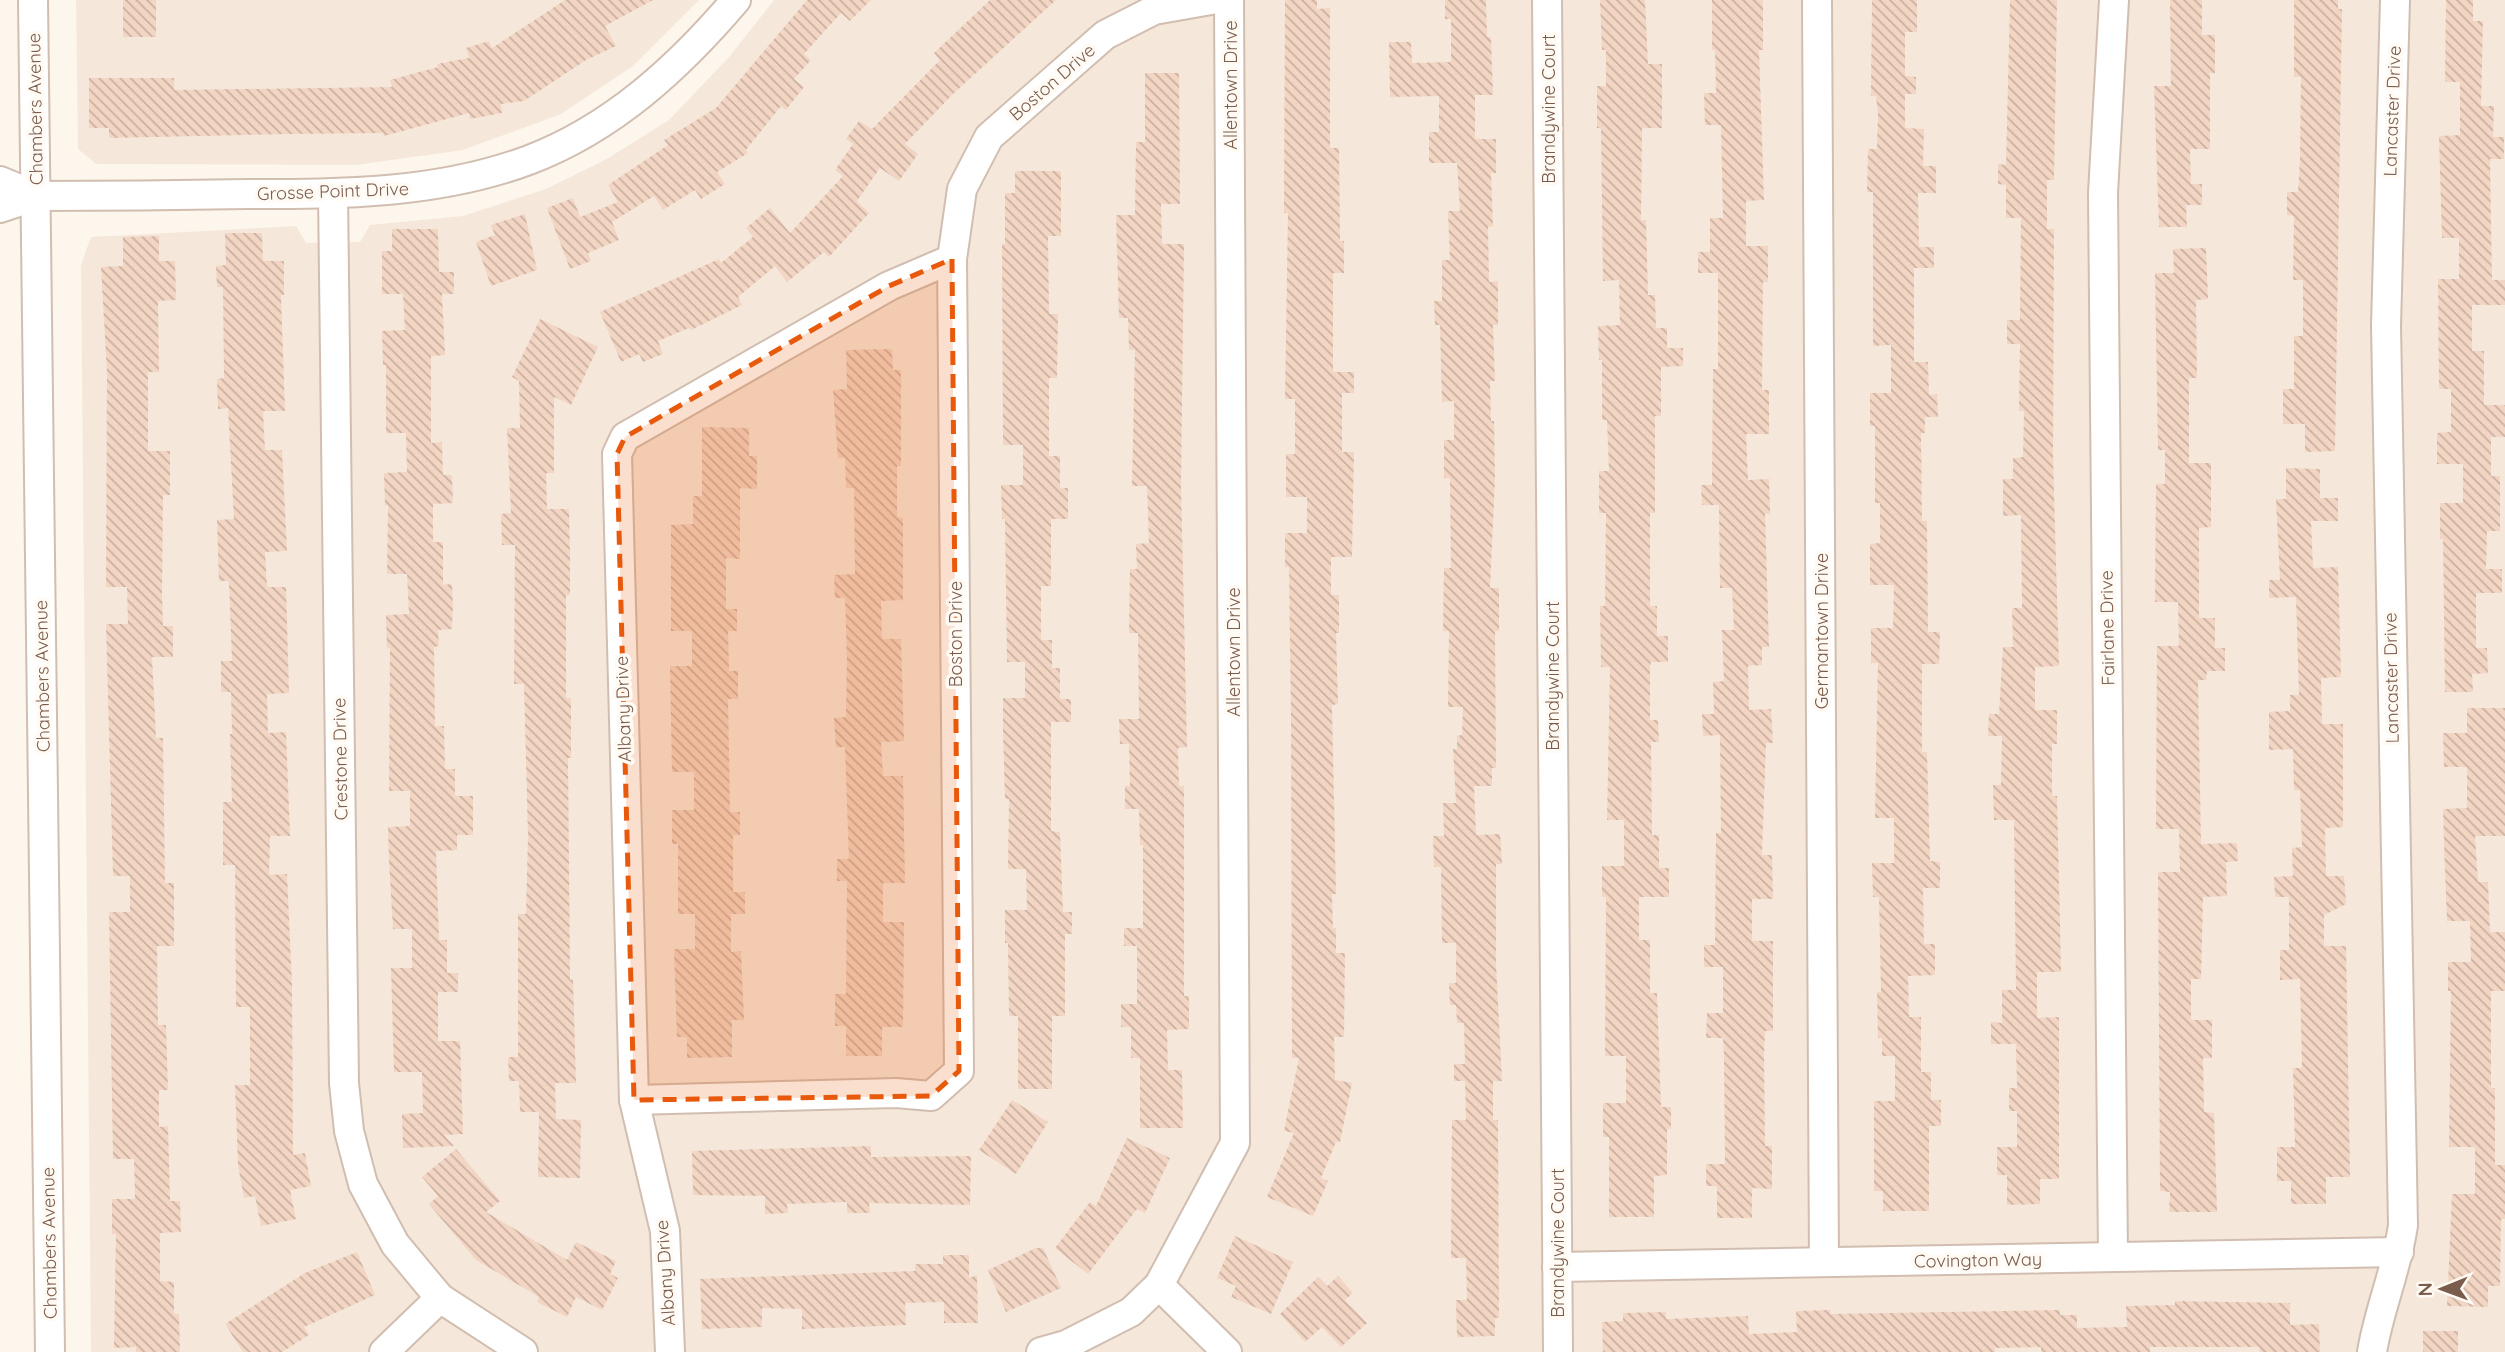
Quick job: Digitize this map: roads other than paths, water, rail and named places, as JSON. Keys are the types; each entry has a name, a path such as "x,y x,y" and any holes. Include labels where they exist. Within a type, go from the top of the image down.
{"street":[{"name":"Chambers Avenue","path":"33,0 50,1352"},
{"name":"Grosse Point Drive","path":"36,196 333,194 429,187 531,159 627,106 663,78 736,0"},
{"name":"Boston Drive","path":"634,1100 896,1093 931,1096 959,1071 951,259 962,189 989,137 1105,35 1154,10 1211,0"},
{"name":"Allentown Drive","path":"1041,1352 1066,1345 1131,1312 1159,1285 1235,1143 1229,0"},
{"name":"Brandywine Court","path":"1547,0 1558,1352"},
{"name":"Germantown Drive","path":"1817,0 1824,1262"},
{"name":"Fairlane Drive","path":"2113,1257 2103,193 2114,0"},
{"name":"Lancaster Drive","path":"2372,1352 2378,1319 2399,1252 2403,1212 2386,326 2395,0"},
{"path":"0,181 36,196"},
{"name":"Crestone Drive","path":"333,194 344,1083 349,1131 363,1184 395,1244 440,1298 523,1352"},
{"path":"0,208 36,196"},
{"name":"Albany Drive","path":"670,1352 665,1231 634,1100 617,454 625,437 889,286 951,259"},
{"name":"Covington Way","path":"1557,1267 2399,1252"},
{"path":"1159,1285 1227,1352"},
{"path":"384,1352 440,1298"}]}
